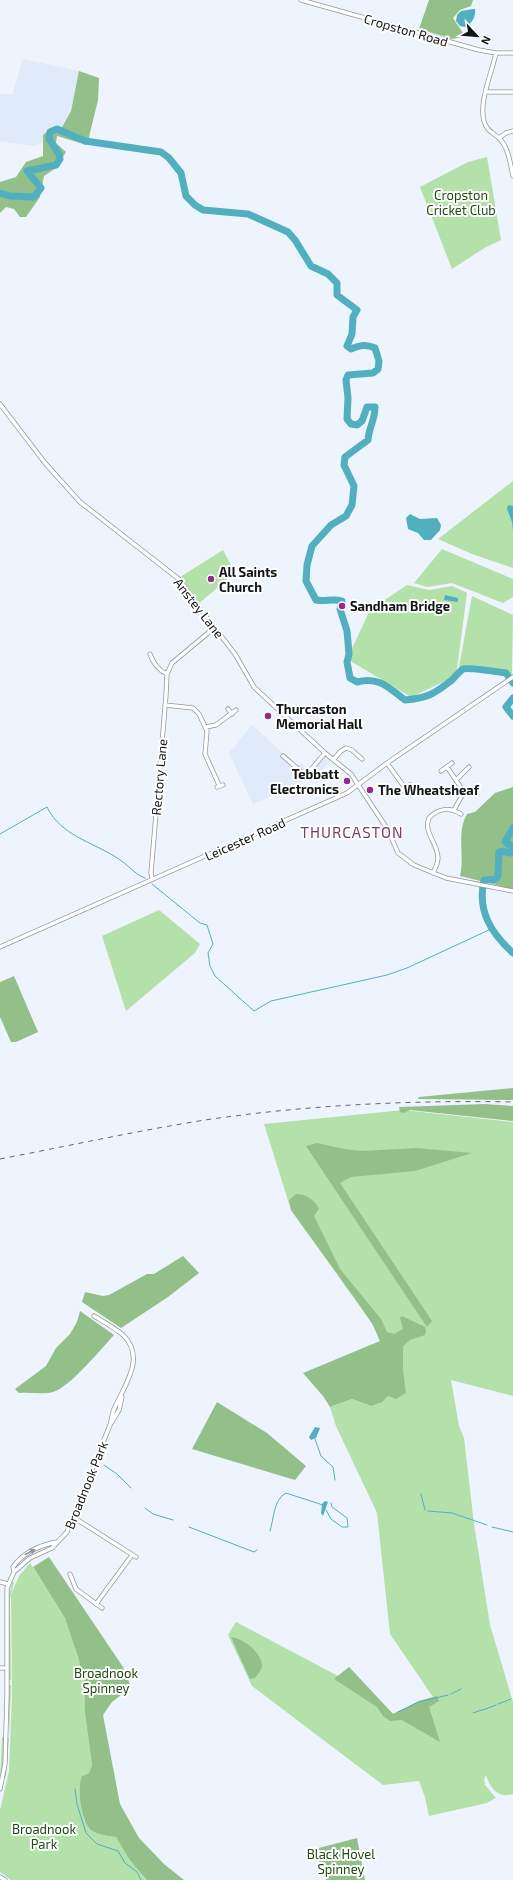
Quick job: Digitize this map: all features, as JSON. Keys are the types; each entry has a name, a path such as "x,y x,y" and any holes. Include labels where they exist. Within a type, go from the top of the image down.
{"street":[{"name":"Cropston Road","path":"301,0 479,50 496,53 513,53"},
{"path":"496,53 482,110 484,121 489,130 499,138 507,151 512,164 513,176"},
{"path":"486,92 513,92"},
{"path":"499,138 506,133 513,131"},
{"name":"Anstey Lane","path":"0,404 46,463 80,502 180,580 214,628 235,654 254,687 325,753 351,774 357,786 388,830 398,853 414,865 446,878 513,891"},
{"path":"150,654 154,664 166,674 172,663 214,628"},
{"name":"Rectory Lane","path":"152,879 151,873 165,705 166,674"},
{"name":"Leicester Road","path":"0,947 347,794 387,763 513,677"},
{"path":"165,705 193,708 199,714 206,727 205,754 220,786"},
{"path":"228,709 232,714"},
{"path":"206,727 216,725 236,710"},
{"path":"334,759 346,748 352,750 362,759"},
{"path":"283,756 304,774 308,773 325,753"},
{"path":"387,763 405,788"},
{"path":"441,771 452,763"},
{"path":"447,766 457,779 464,792 454,810"},
{"path":"457,779 469,767"},
{"path":"400,792 410,785"},
{"path":"433,873 438,860 438,855 427,822 429,818 437,811 442,809 454,810 461,814"},
{"name":"Broadnook Park","path":"0,1789 5,1764 7,1668 6,1602 8,1584 14,1572 30,1558 50,1549 67,1532 110,1425 114,1408 123,1394 133,1365 132,1349 124,1336 94,1316"},
{"path":"73,1517 134,1556 96,1604"},
{"name":"Broadnook Park","path":"14,1572 13,1567 26,1554 57,1542"},
{"path":"70,1575 76,1589 102,1608"},
{"path":"0,1582 8,1584"},
{"path":"0,1668 7,1668"},
{"path":"0,1877 5,1880"}],"shaded area":[{"path":"23,59 79,71 71,111 61,129 43,135 43,142 34,146 0,141 0,94 12,95"},
{"path":"252,725 298,767 301,763 308,770 322,754 330,761 319,774 253,804 229,753"}],"green space":[{"path":"429,0 473,0 471,6 460,10 453,18 463,33 461,37 452,39 419,29"},
{"path":"79,71 99,78 98,100 87,145 57,136 56,143 66,152 56,168 44,176 40,197 26,217 20,217 14,209 6,207 0,213 0,182 16,177 26,162 43,156 43,135 53,127 61,129 71,111"},
{"name":"Cropston Cricket Club","path":"487,157 501,240 486,247 452,269 420,187 468,162"},
{"path":"513,481 513,568 472,554 438,539"},
{"path":"442,549 513,579 513,597 503,603 452,583 427,587 414,583"},
{"path":"223,550 235,573 198,604 180,577"},
{"path":"407,585 429,590 452,586 467,593 456,676 411,697 347,659 370,610"},
{"path":"472,596 513,615 512,674 485,669 459,667"},
{"path":"513,787 513,889 460,876 462,861 461,837 467,814 475,812 495,793"},
{"path":"159,910 200,944 195,953 126,1011 102,936"},
{"path":"14,976 38,1032 16,1042 11,1042 0,1017 0,982"},
{"path":"513,1088 513,1100 418,1099 419,1097"},
{"path":"485,1104 513,1106 513,1121 410,1110 404,1113 400,1112 399,1107"},
{"path":"403,1110 513,1122 513,1396 451,1380 459,1426 464,1438 474,1524 490,1625 513,1702 513,1794 499,1794 492,1788 486,1775 484,1779 485,1785 496,1798 487,1803 429,1816 425,1797 419,1781 383,1785 252,1686 228,1635 236,1622 338,1676 349,1667 393,1714 419,1701 433,1697 390,1634 377,1513 336,1426 330,1407 352,1399 371,1406 388,1360 373,1325 291,1210 264,1124"},
{"path":"317,1143 362,1151 416,1148 472,1153 415,1171 351,1177 340,1183 432,1321 427,1327 306,1146"},
{"path":"296,1194 307,1196 313,1200 319,1209 314,1216 340,1269 381,1319 387,1332 394,1334 403,1329 400,1318 402,1316 425,1327 425,1335 410,1340 403,1346 403,1370 406,1393 396,1399 388,1396 382,1402 371,1406 352,1399 330,1407 323,1396 303,1373 380,1341 373,1325 359,1304 291,1210 289,1200"},
{"path":"183,1256 199,1273 168,1297 121,1328 82,1302 85,1292 103,1296 109,1295 147,1274 154,1274"},
{"path":"80,1311 114,1335 76,1376 60,1389 49,1393 19,1393 15,1389 46,1366 56,1348 70,1334 77,1322"},
{"path":"217,1402 267,1433 306,1466 295,1480 192,1449"},
{"name":"Broadnook Spinney","path":"49,1557 123,1667 131,1687 112,1702 103,1715 120,1804 139,1838 164,1864 184,1880 147,1880 130,1860 116,1837 103,1835 91,1830 82,1813 80,1788 82,1776 89,1773 92,1765 85,1713 84,1680 65,1618 33,1567"},
{"name":"Broadnook Park","path":"30,1563 65,1618 84,1680 85,1713 92,1765 89,1773 82,1776 81,1805 84,1820 87,1826 94,1832 116,1837 147,1880 11,1880 0,1872 0,1810 9,1771 12,1695 11,1595 19,1576"},
{"path":"12,1582 14,1582 10,1599 11,1680 9,1680 8,1599"},
{"path":"231,1637 250,1646 261,1659 262,1668 255,1678 250,1679"},
{"path":"349,1667 393,1714 419,1701 437,1696 439,1701 429,1707 440,1742 402,1720 390,1721 383,1716 377,1707 334,1679"},
{"path":"9,1685 11,1685 11,1691 9,1735"},
{"path":"2,1737 4,1737 3,1765 0,1781"},
{"path":"9,1738 6,1778 5,1776"},
{"name":"Black Hovel Spinney","path":"357,1838 365,1880 326,1880 315,1849"}],"water":[{"path":"475,9 475,15 472,22 465,27 460,26 456,21 457,15 461,11"},
{"path":"508,505 513,506 513,531 512,522 507,509"},
{"path":"410,514 420,519 437,518 441,525 440,530 431,540 424,540 418,533 408,529 406,518"},
{"path":"445,595 458,598 458,602 444,600"},
{"path":"315,1427 320,1428 316,1438 311,1440 309,1437"},
{"path":"325,1501 328,1502 323,1516 321,1513 322,1504"}],"waterway":[{"path":"0,193 10,196 34,197 41,188 27,171 56,165 60,159 59,154 49,139 50,132 57,129 85,141 161,152 169,158 181,173 186,196 195,205 203,210 248,214 288,232 295,240 311,266 328,274 337,283 337,295 357,310 353,317 352,334 347,346 351,349 363,346 375,348 379,361 378,369 373,373 348,375 346,380 348,398 347,419 351,424 357,425 362,421 367,407 375,407 374,416 368,440 345,457 344,465 354,486 352,505 346,516 331,525 312,546 307,565 306,581 316,600 342,601 340,609 347,631 349,654 347,662 350,678 357,682 378,682 389,687 405,700 420,698 435,692 452,680 463,669 477,669 506,673 513,683"},
{"path":"513,698 506,707 513,716"},
{"path":"0,834 47,807 62,826 71,833 113,855 145,878"},
{"path":"513,828 505,842 513,847 512,851 510,853 502,851 499,852 498,876 496,879 484,880 482,891 482,902 488,921 498,938 513,953"},
{"path":"152,884 200,923 207,925 213,944 208,953 210,966 215,976 254,1011 271,1001 387,975 407,968 491,929"},
{"path":"315,1439 321,1456 333,1467 335,1480"},
{"path":"104,1465 117,1474 131,1488"},
{"path":"270,1531 276,1505 286,1493 323,1505"},
{"path":"421,1494 425,1510"},
{"path":"326,1510 331,1519 342,1527 348,1527 347,1518 332,1507 331,1503"},
{"path":"145,1508 153,1514 173,1520"},
{"path":"428,1511 452,1513 487,1525"},
{"path":"189,1527 254,1552 257,1550"},
{"path":"492,1527 513,1532"},
{"path":"451,1694 461,1689"},
{"path":"398,1712 419,1702 448,1695"},
{"path":"498,1704 511,1699"},
{"path":"483,1710 496,1705"},
{"path":"473,1713 482,1710"},
{"path":"75,1789 77,1804 86,1833 97,1844 118,1851 125,1863 137,1872 141,1880"}],"railway":[{"path":"0,1159 153,1129 243,1115 320,1107 397,1103 513,1102"}],"place":[{"name":"All Saints Church","path":"211,579"},
{"name":"Sandham Bridge","path":"342,606"},
{"name":"Thurcaston Memorial Hall","path":"268,716"},
{"name":"Tebbatt Electronics","path":"347,781"},
{"name":"The Wheatsheaf","path":"370,790"}],"district":[{"name":"THURCASTON","path":"352,832"}]}
